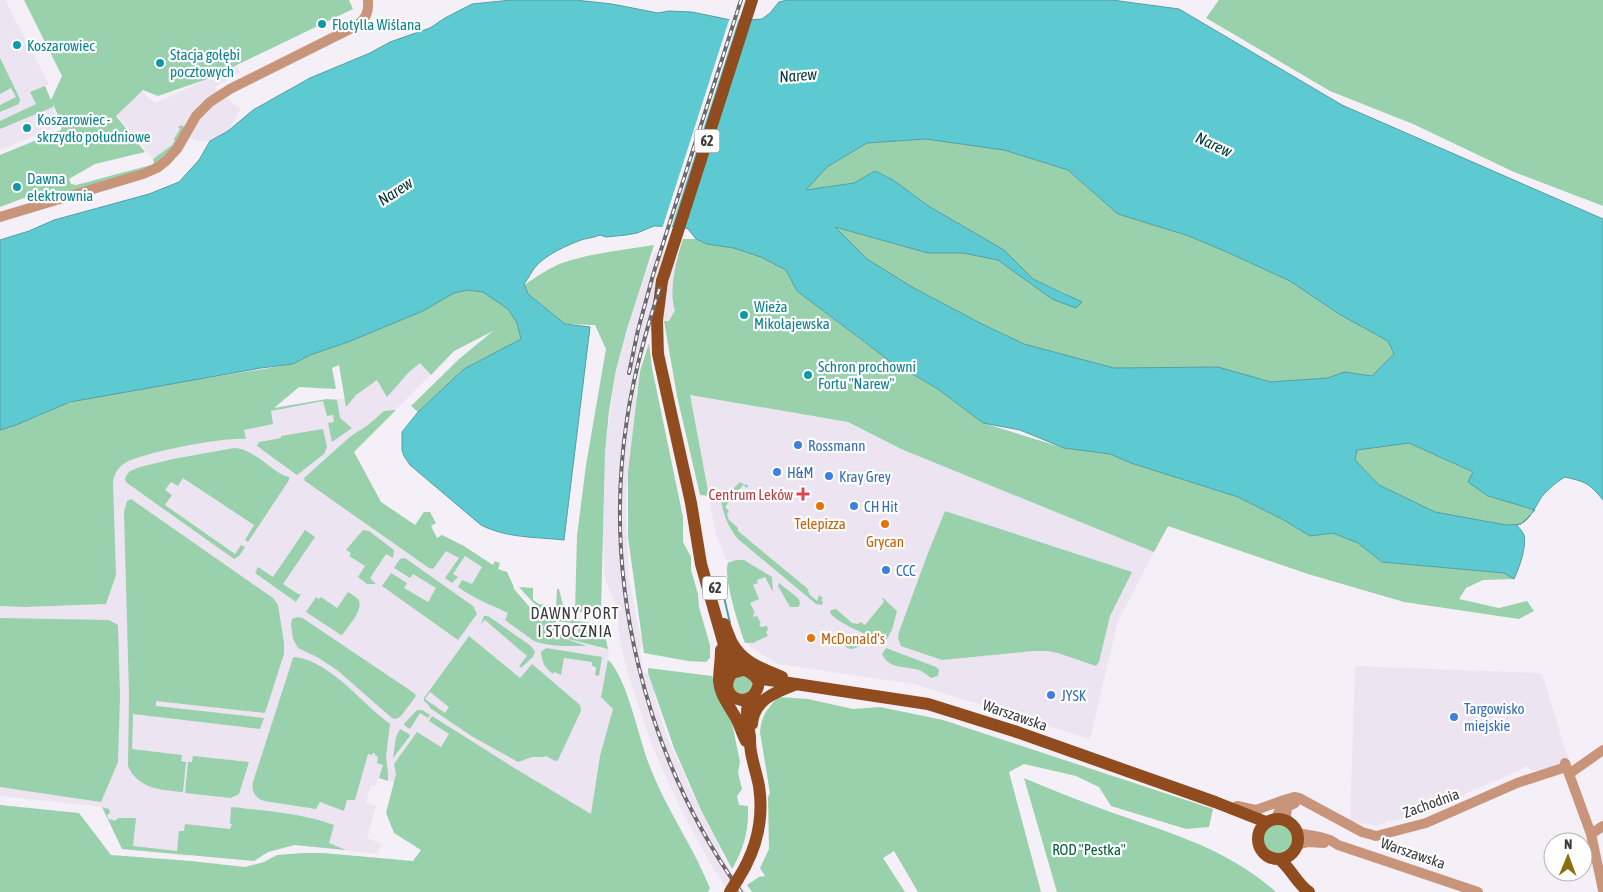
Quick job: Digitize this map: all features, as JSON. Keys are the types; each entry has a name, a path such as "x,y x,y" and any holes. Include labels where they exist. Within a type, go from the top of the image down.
{"main road":[{"name":"62","path":"750,691 731,695 727,688 730,666 701,564 691,503 660,365 656,325 664,275 752,0"},
{"name":"62","path":"691,503 700,528 728,643 738,665 743,670 751,672 749,745"},
{"path":"722,619 733,645 748,662 798,683"},
{"name":"62","path":"720,635 722,664 719,682 721,691 749,745 759,786 760,827 750,857 730,892"},
{"path":"730,675 736,671 743,670"},
{"path":"749,745 752,719 762,701 772,694 798,683"},
{"name":"Warszawska","path":"750,691 798,683 928,704 1014,731 1215,802 1277,821"},
{"name":"Warszawska","path":"1215,802 1250,825 1258,833"},
{"path":"1296,843 1284,858 1269,857 1261,850 1257,840 1258,833 1262,826 1277,821 1295,828 1296,843 1295,865 1308,892"},
{"path":"1279,859 1288,868 1301,887 1308,892"}],"street":[{"path":"0,217 143,174 157,168 167,160 196,116 210,102 230,89 356,26 364,20 368,12 368,0"},
{"name":"Zachodnia","path":"1215,802 1256,810 1294,797 1299,798 1362,832 1376,836 1426,823 1517,783 1566,768 1603,750"},
{"path":"1566,768 1590,832"},
{"path":"1284,800 1276,815 1277,821 1286,817 1288,807 1293,803 1307,803"},
{"name":"Warszawska","path":"1296,843 1338,844 1478,892"},
{"path":"1593,843 1603,890"}],"shaded area":[{"path":"0,0 5,0 49,84 45,86 61,125 0,150"},
{"path":"95,46 156,103 236,65 240,73 215,87 241,109 228,131 210,141 199,141 190,138 188,143 175,140 172,145 153,159 90,82"},
{"path":"666,250 677,257 672,303 675,309 669,321 664,321 662,324 652,323 640,366 626,496 629,577 643,645 639,650 643,670 645,673 652,674 655,698 667,737 718,843 721,854 733,876 746,892 730,892 723,884 685,817 668,782 651,743 629,678 621,646 614,602 605,579 603,537 605,452 616,370 637,296 654,253"},
{"path":"496,329 454,351 354,452 381,502 458,553 464,546 544,633 608,649 608,660 612,663 625,690 648,762 661,792 701,865 378,778 375,786 371,785 366,803 376,806 367,838 382,844 377,854 256,841 187,856 122,849 102,807 0,796 0,606 106,604 109,477 123,459 273,408 327,399 345,399 411,345"},
{"path":"689,395 848,422 901,449 1154,552 1118,621 1090,739 914,684 777,664 749,646 742,636 726,569 728,563 716,535"},
{"name":"Targowisko miejskie","path":"1355,666 1542,673 1569,762 1538,771 1531,770 1526,766 1515,773 1513,772 1508,776 1481,786 1479,789 1474,789 1453,801 1448,801 1414,818 1411,815 1403,819 1401,818 1399,821 1397,819 1391,822 1388,820 1384,824 1377,826 1350,821"}],"green space":[{"path":"24,0 349,0 353,9 210,78 158,96 143,90 116,116 145,152 95,164 69,179 71,184 76,185 151,165 154,163 153,159 172,145 180,129 178,127 181,125 185,127 173,148 153,166 48,199 45,190 0,207 0,155 61,130 62,124 53,104 53,107 0,129 0,121 36,104 30,92 45,86 51,100 62,76"},
{"path":"1219,0 1603,0 1603,206 1514,172 1413,124 1330,91 1206,18"},
{"path":"0,58 20,99 19,104 0,112 0,105 16,97 11,88 0,94"},
{"path":"926,139 1004,150 1068,170 1118,214 1189,236 1290,281 1339,314 1388,341 1394,354 1372,376 1344,372 1328,378 1271,382 1218,367 1114,368 1024,344 912,287 867,259 834,227 928,253 963,253 998,260 1052,299 1067,294 1033,279 1004,250 930,207 893,180 875,171 854,183 805,190 827,167 866,143"},
{"path":"683,239 696,239 707,244 734,248 762,257 787,270 797,291 865,343 911,374 938,389 983,423 1064,448 1110,454 1131,463 1238,497 1282,519 1310,536 1333,533 1358,543 1382,562 1504,573 1514,579 1483,580 1466,588 1459,599 1499,608 1527,601 1534,611 1519,619 1404,602 1308,574 1168,526 1154,552 901,449 848,422 690,395 709,496 700,495 677,396 664,321 669,321 675,310 672,294 673,285 676,264"},
{"path":"654,245 627,329 616,370 609,411 605,452 601,612 575,612 577,536 586,465 606,349 595,325 565,324 528,294 524,285 552,267 562,263 608,252"},
{"path":"467,290 484,292 508,309 517,323 521,339 464,369 418,412 411,406 459,359 493,331 454,351 431,375 420,363 409,372 387,397 377,380 356,395 346,407 339,365 332,368 336,389 299,387 274,408 327,399 337,400 340,418 352,428 332,442 328,423 334,422 333,415 327,416 323,401 271,411 273,424 244,430 246,439 221,440 184,446 125,463 117,471 113,482 116,575 106,604 0,606 0,430 86,398 293,364 310,355 348,342 423,311 454,293"},
{"path":"649,343 652,368 683,517 683,542 691,557 691,570 710,645 710,658 706,662 688,661 644,653 628,537 628,472 640,371"},
{"path":"396,410 354,452 381,502 415,525 424,512 430,512 436,523 431,526 437,538 442,535 464,546 493,565 495,561 500,563 498,569 507,572 514,589 533,611 540,615 603,625 608,649 560,637 587,646 553,645 534,641 505,620 508,613 458,587 462,580 472,584 482,567 465,556 453,574 458,577 452,583 445,578 459,558 446,551 433,569 429,568 305,481 304,478 351,436 384,411","holes":["556,621 579,624 578,633 555,631"]},
{"path":"323,429 327,447 324,454 297,475 257,446 259,442 281,438 281,436"},
{"path":"1409,443 1474,473 1488,496 1535,509 1521,524 1506,525 1435,512 1379,485 1355,460 1357,449"},
{"path":"234,448 250,453 277,472 289,477 289,480 248,542 245,540 254,525 183,478 178,486 171,482 165,490 172,495 165,505 235,554 241,545 245,547 239,556 234,559 125,480 130,471 140,467"},
{"path":"740,482 745,485 747,484 748,487 743,485 725,507 729,511 727,514 729,520 738,528 738,531 808,589 809,594 817,601 819,595 823,598 821,600 823,602 822,605 816,604 738,539 729,526 721,501"},
{"path":"131,499 273,598 278,605 284,654 265,713 156,701 156,706 264,718 260,729 133,714 132,749 182,755 181,761 186,762 183,792 159,789 144,784 132,774 128,766 129,694 124,512 127,501"},
{"path":"945,511 1132,572 1110,616 1099,662 1096,666 1048,651 942,660 901,646 898,638 899,632"},
{"path":"305,530 315,537 283,584 301,594 296,602 255,573 258,567 273,577"},
{"path":"363,530 369,531 394,550 393,558 386,554 370,578 376,584 367,584 358,577 365,566 349,556 351,553 346,550"},
{"path":"405,558 473,606 477,614 458,640 382,586 391,573 407,583 404,588 428,602 436,588 413,574 410,578 394,568 400,559"},
{"path":"744,560 772,577 773,592 765,577 757,580 758,583 753,585 759,599 750,603 755,613 753,614 754,617 757,616 761,627 767,626 768,630 766,632 768,636 753,643 745,643 730,590 727,570 728,563"},
{"path":"779,583 799,599 800,604 798,607 790,607 778,586"},
{"path":"519,587 533,588 533,600 539,604 556,607 557,589 559,589 565,613 543,609 530,599"},
{"path":"348,592 358,599 360,603 358,612 341,635 306,612 316,597 319,599 321,597 337,608"},
{"path":"883,598 897,611 892,630 887,639 874,637 857,630 830,613 831,610 836,609 852,623 858,624 861,622 865,625 883,603"},
{"path":"484,616 488,616 531,646 535,652 533,657 521,668 519,666 527,656 485,620 481,624"},
{"path":"301,617 414,693 416,696 400,717 392,718 337,670 298,648 293,639 291,624 292,619"},
{"path":"0,618 109,620 118,625 120,696 118,762 101,802 0,787"},
{"path":"469,636 520,678 532,664 580,705 581,711 558,760 555,761 546,756 532,757 518,762 473,737 430,708 424,701 424,698","holes":["430,692 449,707 445,713 425,699"]},
{"path":"843,636 864,643 852,649 847,648 843,642"},
{"path":"546,648 602,657 599,676 595,675 596,667 592,666 592,662 564,658 561,675 554,672 553,674 546,667 542,659 541,652"},
{"path":"886,648 936,667 939,670 938,676 931,678 916,669 900,667 889,663 882,654"},
{"path":"293,658 308,660 334,675 390,724 386,757 388,781 379,778 383,765 377,763 378,757 375,753 372,755 368,754 355,800 347,800 344,811 320,802 316,809 264,801 258,798 253,791 253,782"},
{"path":"608,660 621,679 648,762 670,810 703,872 710,888 708,892 0,892 0,805 79,813 111,855 245,867 264,862 277,855 303,853 413,861 421,850 394,833 386,813 396,774 394,764 417,732 441,747 449,734 429,721 432,716 591,814 600,756 613,709 601,697"},
{"path":"648,668 712,676 731,718 740,762 738,773 742,789 737,796 739,805 748,806 747,831 740,854 732,869 701,810 674,748 648,673"},
{"path":"740,674 752,681 752,690 743,696 732,688 732,681"},
{"path":"778,697 808,699 853,709 880,707 943,720 1213,809 1209,827 1186,829 1111,806 1099,787 1076,776 1024,764 1009,772 1041,892 918,892 894,851 883,858 905,892 752,892 747,885 759,877 765,876 760,868 769,849 768,797 770,793 760,732 766,713"},
{"path":"417,710 422,710 430,715 428,718 420,713 410,729 404,724"},
{"path":"400,729 410,736 393,758 396,737"},
{"path":"193,756 249,762 239,794 231,798 185,793 188,762 192,762"},
{"name":"ROD \"Pestka\"","path":"1024,778 1081,801 1180,836 1220,854 1258,877 1276,892 1057,892"},
{"path":"102,807 109,809 110,813 107,815 109,820 136,818 133,846 177,851 179,831 184,831 185,824 230,829 232,824 230,824 231,807 296,815 334,825 329,843 346,850 295,845 268,852 254,861 122,849"},
{"path":"1278,823 1289,828 1294,839 1289,850 1278,855 1267,850 1262,839 1267,828"}],"water":[{"name":"Narew","path":"512,0 575,0 612,4 658,13 669,11 692,12 731,20 762,19 779,2 787,0 1112,0 1179,9 1342,105 1603,219 1603,500 1587,484 1565,477 1543,495 1534,510 1488,496 1468,482 1473,472 1409,443 1357,450 1355,460 1379,485 1435,512 1506,525 1520,524 1517,525 1525,540 1514,579 1504,573 1382,562 1358,543 1333,533 1310,536 1282,519 1238,497 1131,463 1110,454 1064,448 1020,430 983,423 938,389 891,362 797,291 786,270 761,257 734,248 707,244 696,239 688,229 683,227 654,226 637,233 606,237 600,235 581,240 547,257 535,267 524,284 528,294 565,324 590,327 564,540 511,535 481,525 410,465 402,450 402,432 418,412 464,369 521,339 517,323 508,309 483,292 467,290 454,293 423,311 348,342 310,355 293,364 70,402 0,430 0,240 29,231 54,220 149,194 179,182 199,160 210,141 228,131 253,110 310,78 370,53 390,42 430,28 472,4","holes":["926,139 1004,150 1068,170 1118,214 1189,236 1290,281 1339,314 1388,341 1394,354 1372,376 1344,372 1328,378 1271,382 1218,367 1114,368 1024,344 912,287 867,259 835,227 928,253 963,253 998,260 1052,299 1076,308 1082,302 1033,279 1004,250 930,207 893,180 875,171 854,183 806,190 827,167 867,143"]}],"pier":[{"path":"730,17 739,18 671,229 662,229"}],"waterway":[{"path":"720,580 730,623"}],"railway":[{"path":"629,373 653,275 741,0"},
{"path":"741,892 708,840 679,784 656,726 639,666 627,605 621,543 621,481 631,394 643,345 752,0"}],"place":[{"name":"Flotylla Wiślana","path":"322,24"},
{"name":"Koszarowiec","path":"17,45"},
{"name":"Stacja gołębi pocztowych","path":"160,63"},
{"name":"Koszarowiec - skrzydło południowe","path":"27,128"},
{"name":"Dawna elektrownia","path":"17,187"},
{"name":"Wieża Mikołajewska","path":"744,315"},
{"name":"Schron prochowni Fortu \"Narew\"","path":"808,375"},
{"name":"Rossmann","path":"798,445"},
{"name":"H&M","path":"777,472"},
{"name":"Kray Grey","path":"829,476"},
{"name":"Centrum Leków","path":"803,494"},
{"name":"Telepizza","path":"820,506"},
{"name":"CH Hit","path":"854,506"},
{"name":"Grycan","path":"885,524"},
{"name":"CCC","path":"886,570"},
{"name":"McDonald's","path":"811,638"},
{"name":"JYSK","path":"1051,695"},
{"name":"Targowisko miejskie","path":"1454,717"}],"district":[{"name":"DAWNY PORT I STOCZNIA","path":"575,622"}]}
